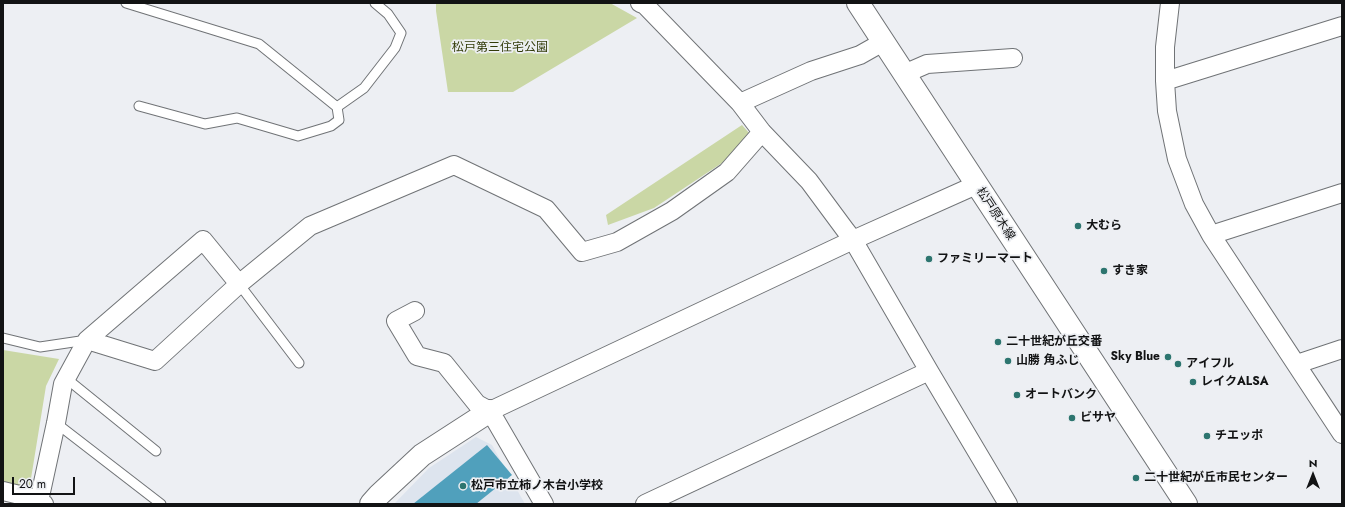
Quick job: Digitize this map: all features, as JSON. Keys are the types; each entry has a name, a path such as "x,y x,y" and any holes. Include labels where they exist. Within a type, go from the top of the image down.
{"main road":[{"name":"松戸原木線","path":"858,3 1186,504"},
{"path":"371,504 422,455 490,411"}],"street":[{"path":"640,3 644,5 740,103 762,132 809,181 853,240 1003,502"},
{"path":"1170,3 1165,47 1167,111 1177,159 1194,204 1211,235 1342,434"},
{"path":"1165,81 1342,26"},
{"path":"740,103 811,71 860,55 883,42"},
{"path":"904,74 927,64 1013,58"},
{"path":"87,340 155,361 239,284 310,226 454,165 546,209 582,252 617,242 672,211 727,172 762,132"},
{"path":"490,411 853,240 976,185"},
{"path":"1211,235 1342,193"},
{"path":"3,491 28,496 41,503 63,384 87,340 203,240 239,284"},
{"path":"416,311 396,321 417,356 444,363 477,404 490,411 544,504"},
{"path":"1297,364 1342,349"},
{"path":"645,504 929,372"}],"lane":[{"path":"126,3 259,44 337,107 339,120 331,126 298,136 236,118 205,124 139,106"},
{"path":"337,107 364,88 395,48 401,33 388,14 375,3"},
{"path":"239,284 299,363"},
{"path":"3,338 40,346 87,340"},
{"path":"67,379 156,450"},
{"path":"56,423 161,504"}],"shaded area":[{"name":"松戸市立柿ノ木台小学校","path":"476,437 492,445 525,504 394,504 429,468"}],"green space":[{"name":"松戸第三住宅公園","path":"436,3 610,3 637,18 513,92 448,92"},
{"path":"742,125 750,134 731,157 654,208 608,225 606,215"},
{"path":"3,350 59,359 46,386 28,497 3,490"}],"water":[{"path":"487,445 512,475 476,504 413,504"}],"place":[{"name":"大むら","path":"1078,226"},
{"name":"ファミリーマート","path":"929,259"},
{"name":"すき家","path":"1104,271"},
{"name":"二十世紀が丘交番","path":"998,342"},
{"name":"Sky Blue","path":"1168,357"},
{"name":"山勝 角ふじ","path":"1008,361"},
{"name":"アイフル","path":"1178,364"},
{"name":"レイクALSA","path":"1193,382"},
{"name":"オートバンク","path":"1017,395"},
{"name":"ビサヤ","path":"1072,418"},
{"name":"チエッポ","path":"1207,436"},
{"name":"二十世紀が丘市民センター","path":"1136,478"},
{"name":"松戸市立柿ノ木台小学校","path":"463,486"}]}
